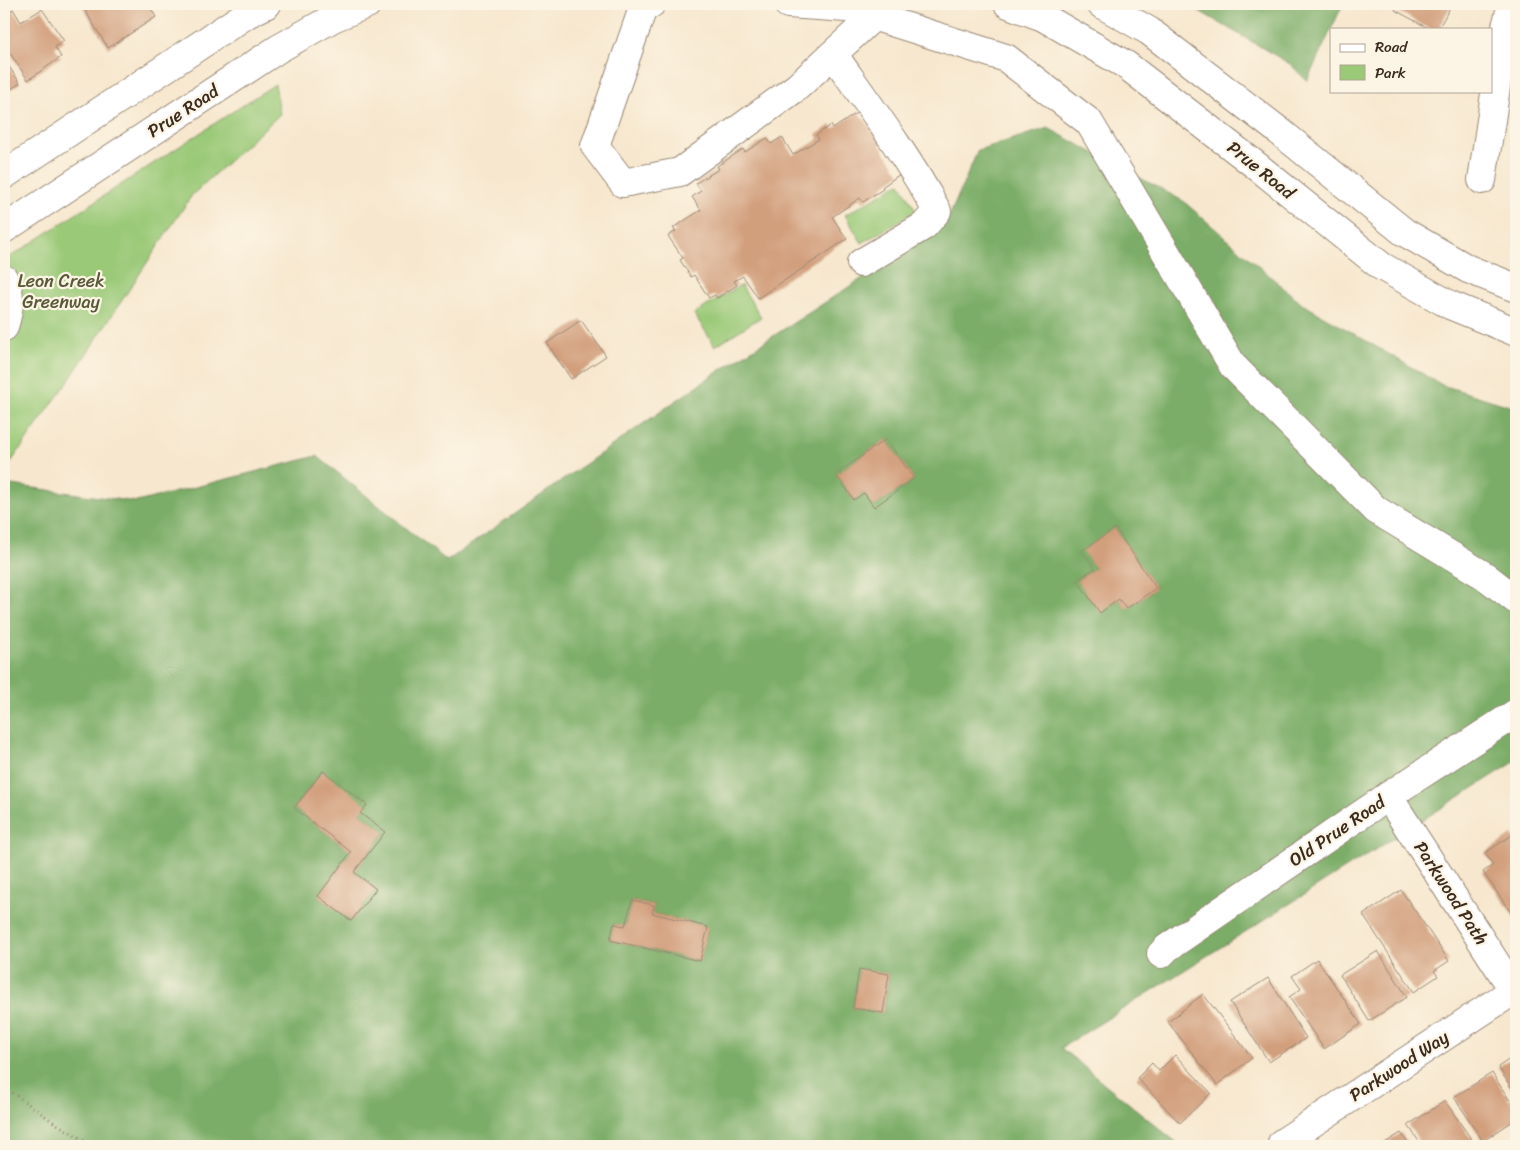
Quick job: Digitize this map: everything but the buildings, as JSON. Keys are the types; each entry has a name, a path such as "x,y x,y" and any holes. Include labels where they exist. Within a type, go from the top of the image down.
{"main road":[{"path":"4,175 247,14 266,4"},
{"name":"Prue Road","path":"4,229 278,49 334,18 367,4"},
{"path":"651,4 643,8 595,146 622,183 680,172 797,87 873,17"},
{"path":"788,4 847,8 1006,58 1089,122 1233,366 1376,510 1485,576 1516,600"},
{"name":"Prue Road","path":"1008,4 1043,18 1126,64 1381,266 1450,305 1516,332"},
{"path":"1101,4 1149,31 1279,131 1404,232 1468,269 1516,288"},
{"path":"1482,180 1504,34 1512,4"},
{"path":"833,54 925,189 937,211 924,226 861,263"},
{"path":"4,279 7,284 10,309 4,327"},
{"name":"Old Prue Road","path":"1161,954 1388,796 1516,713"},
{"name":"Parkwood Path","path":"1388,796 1515,990"},
{"name":"Parkwood Way","path":"1282,1144 1515,990"}],"path":[{"path":"4,1087 55,1124 94,1146"}],"green space":[{"path":"1187,4 1343,4 1332,28 1330,28 1330,32 1307,81 1290,64"},
{"name":"Leon Creek Greenway","path":"275,84 280,114 192,195 69,380 4,472 4,261"},
{"path":"1048,128 1183,201 1301,303 1442,385 1516,408 1516,761 1061,1048 1181,1146 4,1146 4,484 137,502 317,456 447,561 710,377 946,224 978,150","holes":["886,439 914,479 874,507 864,493 854,500 836,474","1115,528 1156,588 1126,609 1119,599 1100,612 1077,580 1095,568 1083,551","322,771 366,805 360,813 385,832 354,872 376,889 351,921 318,896 351,852 294,808","632,900 654,905 652,913 708,927 700,961 610,940 614,924 625,926","859,970 889,974 883,1013 853,1008"]},
{"path":"900,183 916,211 862,243 845,215"},
{"path":"741,285 761,317 715,346 694,314"}]}
